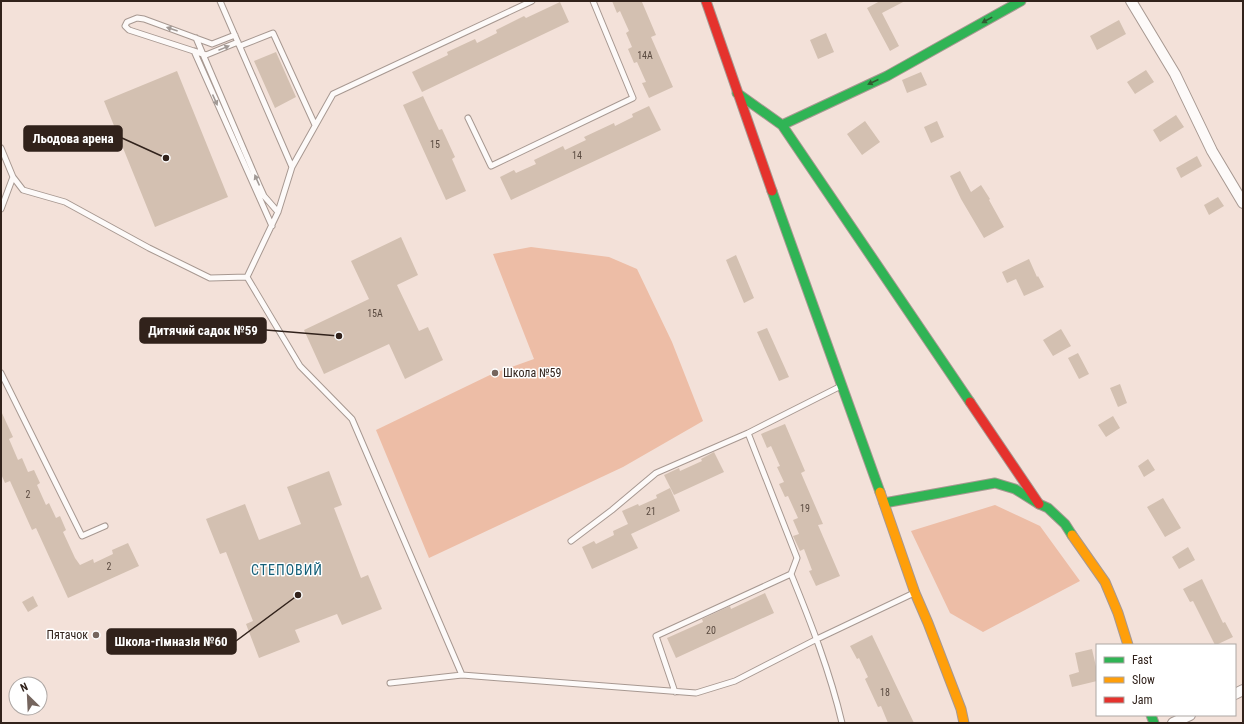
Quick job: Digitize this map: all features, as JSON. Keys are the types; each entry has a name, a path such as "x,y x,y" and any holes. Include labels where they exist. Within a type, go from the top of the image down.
{"street":[{"path":"706,1 737,93 915,593 958,702 964,723"},
{"path":"782,126 887,76 1021,1"},
{"path":"1131,1 1175,74 1212,151 1243,203"},
{"path":"737,93 782,126 848,220 1039,504"},
{"path":"884,503 996,483 1015,489 1048,508 1065,524 1105,582 1118,613 1128,644"},
{"path":"1173,723 1188,716"}],"lane":[{"path":"220,1 292,167"},
{"path":"247,277 278,212 292,167 333,94 532,1"},
{"path":"468,118 491,166 633,98 593,1"},
{"path":"235,35 212,44 137,18 126,23 125,26 129,30 206,55 273,33 315,125"},
{"path":"196,38 258,185 264,196 278,212"},
{"path":"194,51 272,226"},
{"path":"1,148 13,177 23,190 66,202 149,248 210,278 247,277"},
{"path":"1,209 4,197 13,177"},
{"path":"247,277 300,366 352,419 462,675"},
{"path":"1,373 82,536 105,526"},
{"path":"571,541 656,473 748,433 842,386"},
{"path":"748,433 797,558 791,574 817,639 837,701 842,723"},
{"path":"674,692 656,636 791,574"},
{"path":"390,683 462,675 696,693 736,682 817,639 915,593"}],"shaded area":[{"path":"531,247 609,257 637,269 672,342 703,421 623,467 429,558 376,430 492,374 534,359 493,254"},
{"path":"995,505 1040,526 1080,581 983,632 950,613 911,531"}],"building":[{"path":"612,1 643,1 642,2 656,35 651,37 673,87 649,98 642,83 646,82 637,62 634,63 628,49 632,47 626,33 629,31 620,11 617,13"},
{"path":"880,1 905,1 882,13 899,46 890,51 867,8"},
{"path":"560,2 569,22 422,92 412,72 448,55 447,52 475,39 477,43 497,33 496,30 524,16 526,18"},
{"path":"1119,20 1126,34 1097,50 1090,36"},
{"path":"826,33 834,52 818,59 810,40"},
{"path":"276,52 296,97 275,108 254,61"},
{"path":"1146,70 1154,82 1135,94 1127,82"},
{"path":"177,71 228,197 155,227 104,101"},
{"path":"921,72 927,85 907,93 902,80"},
{"path":"423,96 439,130 442,129 455,157 452,159 466,191 446,200 403,105"},
{"path":"649,106 661,130 511,200 500,177 514,170 516,173 536,164 534,160 563,146 565,150 586,140 584,137 614,123 615,126 633,117 632,114"},
{"path":"1176,115 1184,127 1160,142 1153,130"},
{"path":"865,121 880,142 862,155 847,134"},
{"path":"937,121 944,137 931,143 924,127"},
{"path":"1197,156 1202,166 1181,178 1176,168"},
{"path":"960,171 971,192 981,185 1004,227 984,238 961,199 950,176"},
{"path":"1218,197 1224,206 1209,215 1204,205"},
{"path":"401,237 418,275 397,285 419,331 428,327 443,360 405,379 389,344 324,374 304,330 369,299 351,261"},
{"path":"736,255 754,298 744,303 726,260"},
{"path":"1029,259 1037,277 1038,276 1044,287 1024,296 1016,279 1007,283 1002,272"},
{"path":"767,328 789,377 779,381 757,332"},
{"path":"1061,329 1071,346 1053,356 1043,340"},
{"path":"1078,353 1089,374 1079,379 1068,358"},
{"path":"1120,384 1127,403 1118,407 1110,388"},
{"path":"1,411 13,437 9,439 18,460 22,458 28,472 34,470 40,483 37,485 46,505 49,503 56,518 60,516 66,530 63,532 75,558 80,565 93,559 94,563 113,554 112,550 128,543 139,566 68,598 36,528 32,530 10,481 5,483 1,474"},
{"path":"1113,416 1120,428 1106,437 1098,425"},
{"path":"785,424 805,471 801,473 823,524 818,525 840,576 816,586 809,571 812,570 804,549 800,551 793,536 799,534 793,520 798,518 788,496 785,497 779,484 784,482 777,467 780,466 771,446 767,448 761,434"},
{"path":"714,452 724,472 674,495 664,475 679,468 680,471 702,461 701,459"},
{"path":"1148,459 1155,470 1144,477 1138,466"},
{"path":"329,471 342,505 334,508 361,578 368,575 382,609 342,625 337,614 295,630 300,642 259,658 246,624 253,621 226,552 220,554 206,519 245,504 259,540 301,524 287,487"},
{"path":"670,488 680,511 631,534 638,548 592,569 582,547 594,541 596,544 614,535 613,531 628,524 622,511 638,504 639,506 657,498 656,495"},
{"path":"1163,498 1181,528 1165,537 1147,507"},
{"path":"1188,547 1195,560 1179,569 1172,557"},
{"path":"1202,579 1223,623 1225,622 1233,637 1218,644 1214,644 1193,601 1190,602 1183,589"},
{"path":"765,593 774,613 676,658 667,638 703,622 702,619 730,606 731,609"},
{"path":"33,596 38,606 28,612 22,602"},
{"path":"872,635 914,723 888,723 881,706 878,707 865,679 868,677 859,658 857,659 850,646"},
{"path":"1092,649 1096,667 1096,681 1072,687 1069,675 1079,672 1075,653"}],"traffic: fast":[{"path":"782,125 887,76 1021,1"},
{"path":"737,93 782,125 970,402"},
{"path":"772,191 880,492"},
{"path":"884,503 995,483 1015,489 1048,508 1065,524 1072,535"},
{"path":"1151,716 1154,723"}],"traffic: slow":[{"path":"880,492 915,593 961,709 964,723"},
{"path":"1072,535 1105,582 1118,613 1128,644"}],"traffic: jam":[{"path":"706,1 772,191"},
{"path":"970,402 1039,504"}],"place":[{"name":"Льодова арена","path":"166,158"},
{"name":"Дитячий садок №59","path":"339,336"},
{"name":"Школа №59","path":"495,373"},
{"name":"Школа-гімназія №60","path":"298,595"},
{"name":"Пятачок","path":"96,635"}],"district":[{"name":"СТЕПОВИЙ","path":"287,570"}]}
